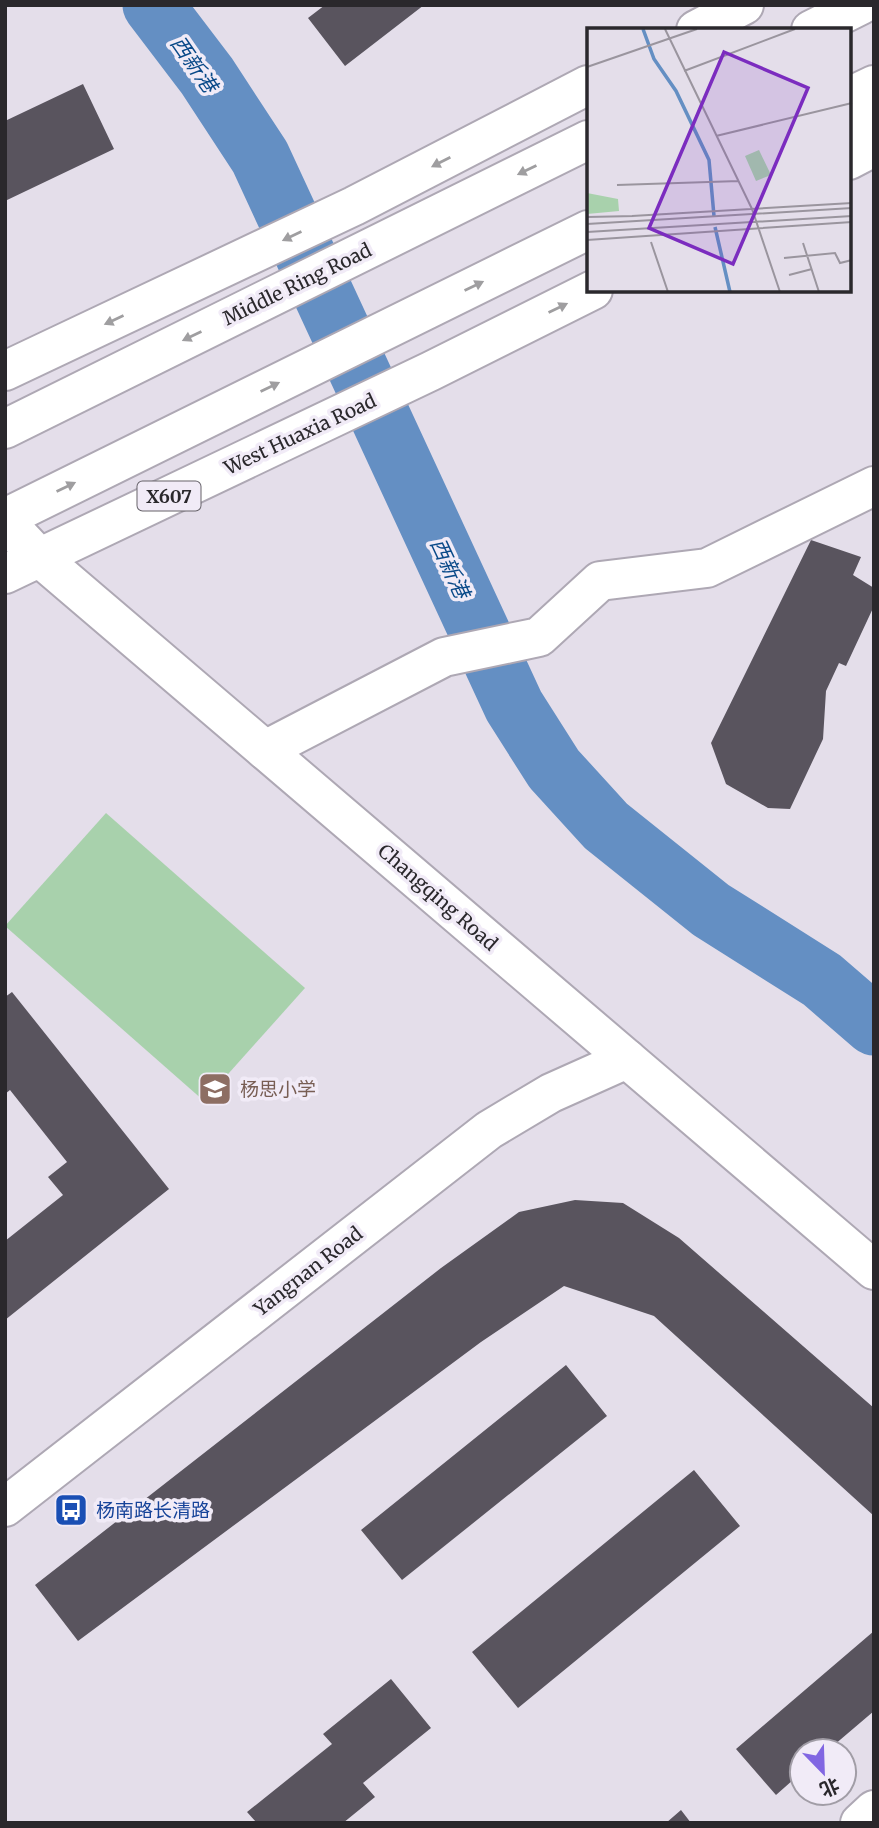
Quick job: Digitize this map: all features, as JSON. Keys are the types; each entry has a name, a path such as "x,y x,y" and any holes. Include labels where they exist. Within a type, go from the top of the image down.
{"main road":[{"path":"700,28 744,5"},
{"path":"815,28 861,5"},
{"path":"851,96 874,85"},
{"path":"5,371 354,206 587,86"},
{"path":"851,131 874,122"},
{"name":"Middle Ring Road","path":"5,429 587,141"},
{"path":"851,159 874,147"},
{"path":"5,519 587,231"},
{"name":"West Huaxia Road","path":"5,574 299,435 589,292"},
{"path":"265,750 444,657 539,637 600,581 707,569 874,485"},
{"name":"Changqing Road","path":"5,519 39,557 874,1269"},
{"name":"Yangnan Road","path":"5,1507 489,1129 551,1093 627,1059"},
{"path":"860,1823 874,1810"}],"green space":[{"path":"106,813 305,988 204,1101 5,926"}],"building":[{"path":"325,5 424,5 345,66 308,18"},
{"path":"83,84 114,149 5,201 5,121"},
{"path":"811,540 861,557 853,575 874,588 874,606 846,666 839,663 826,691 823,739 790,809 768,808 726,784 711,743"},
{"path":"12,992 169,1189 5,1320 5,1241 63,1195 48,1177 67,1162 10,1090 5,1094 5,997"},
{"path":"575,1200 623,1203 679,1238 874,1408 874,1516 654,1316 564,1286 481,1342 78,1641 35,1585 441,1268 519,1212"},
{"path":"566,1365 607,1416 402,1580 361,1530"},
{"path":"694,1470 740,1526 518,1708 472,1652"},
{"path":"874,1631 874,1711 843,1737 788,1737 788,1784 776,1795 736,1749"},
{"path":"391,1679 431,1728 363,1783 375,1797 343,1823 257,1823 247,1812 332,1744 323,1734"},
{"path":"681,1810 691,1823 666,1823"}],"waterway":[{"name":"西新港","path":"153,5 207,76 260,157 514,706 554,769 606,826 711,910 822,980 874,1025"}],"place":[{"name":"杨思小学","path":"215,1089"},
{"name":"杨南路长清路","path":"71,1510"}]}
